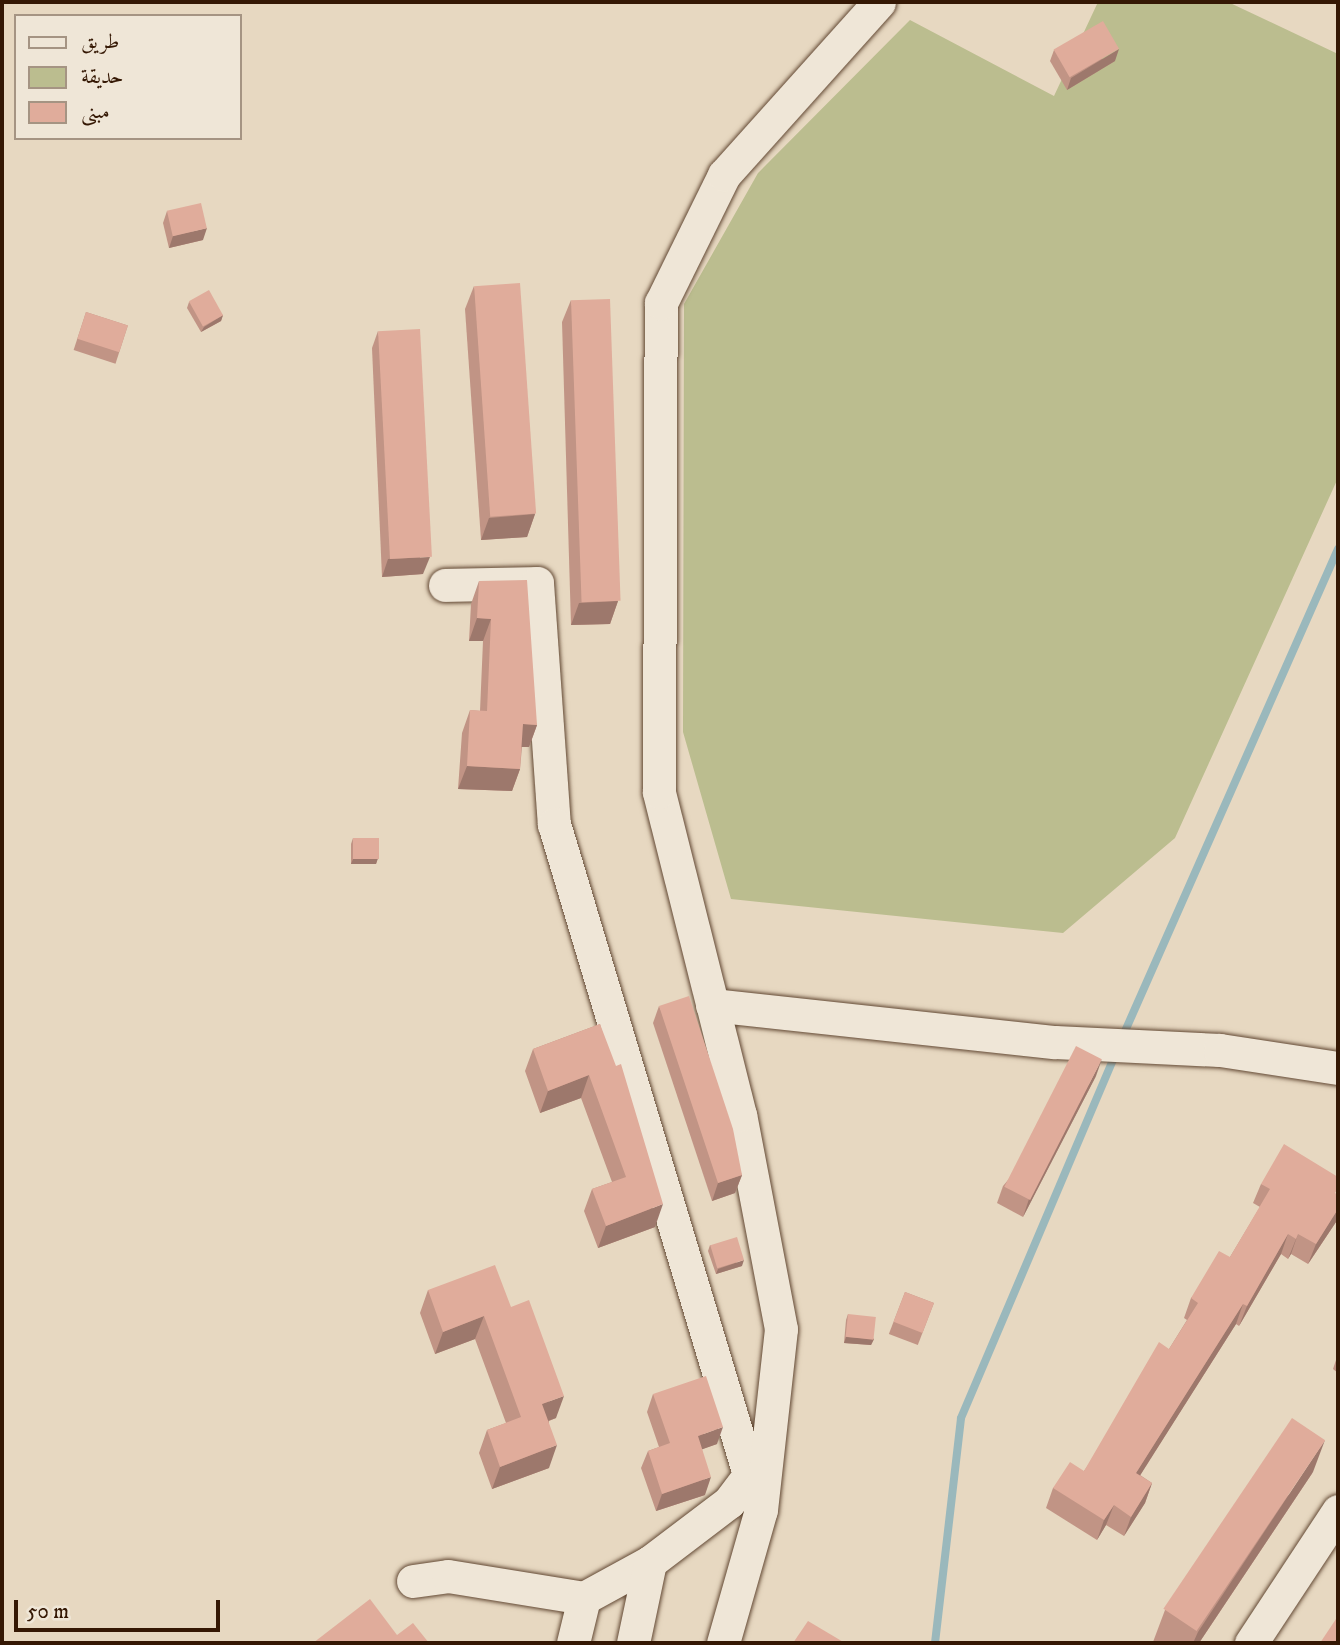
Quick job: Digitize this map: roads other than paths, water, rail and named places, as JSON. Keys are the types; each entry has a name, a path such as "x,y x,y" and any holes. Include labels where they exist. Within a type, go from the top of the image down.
{"street":[{"path":"723,1643 761,1510 781,1329 740,1115 659,792 661,303 724,175 879,2"},
{"path":"445,586 537,583 554,824 748,1477 761,1510"},
{"path":"712,1005 1055,1042 1220,1050 1338,1068"},
{"path":"413,1581 448,1576 584,1598 650,1562 729,1502 748,1477"},
{"path":"1251,1643 1338,1511"},
{"path":"633,1643 650,1562"},
{"path":"573,1643 584,1598"}],"waterway":[{"path":"1122,1038 1338,549"},
{"path":"935,1643 961,1418 1116,1053"}]}
